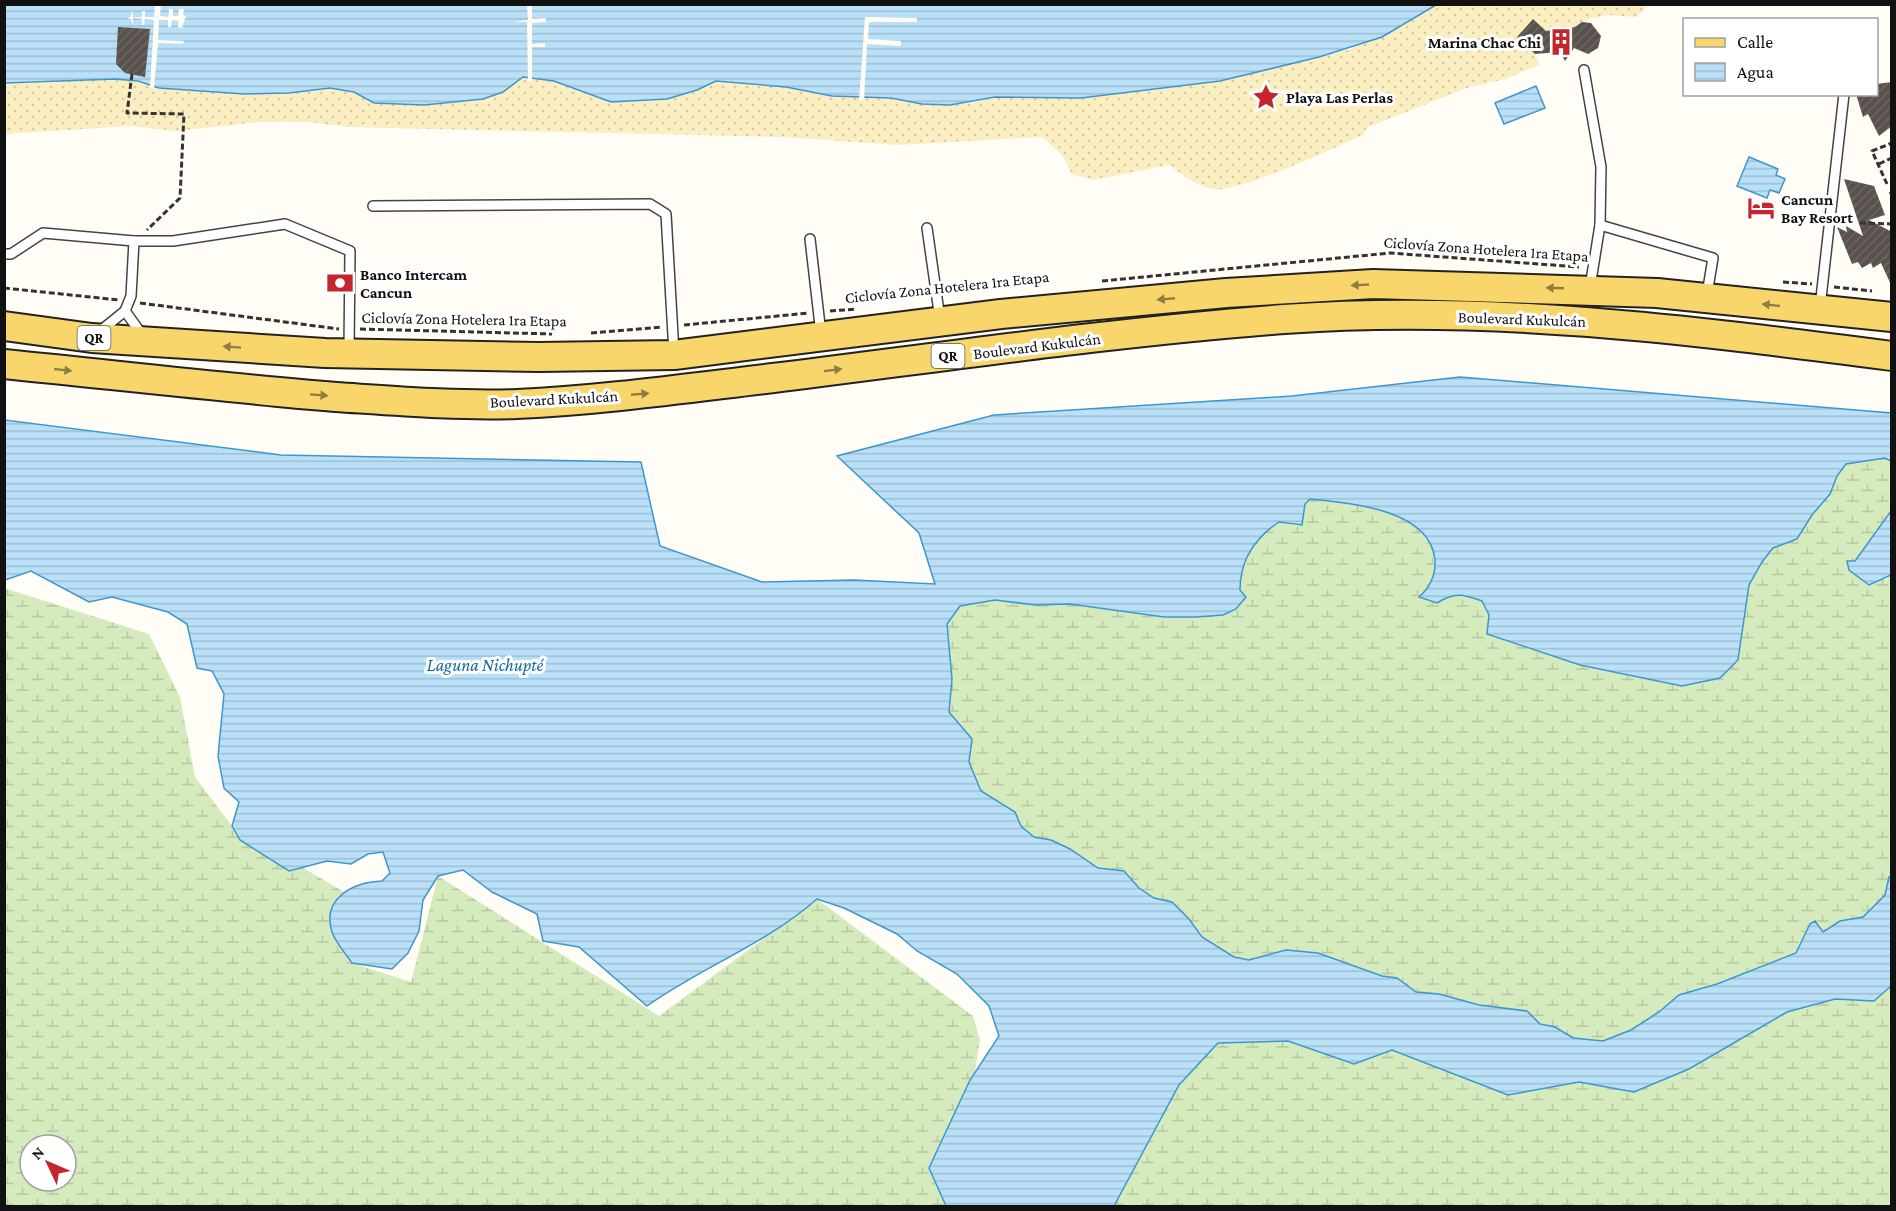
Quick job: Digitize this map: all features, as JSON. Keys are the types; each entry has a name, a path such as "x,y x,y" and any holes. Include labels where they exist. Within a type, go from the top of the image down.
{"main road":[{"name":"Boulevard Kukulcán","path":"4,326 92,338 280,350 349,341 539,357 674,355 820,324 940,322 1226,293 1373,284 1591,279 1707,298 1820,298 1886,305"},
{"name":"Boulevard Kukulcán","path":"4,364 275,392 423,404 528,403 652,393 1185,328 1312,318 1552,317 1696,330 1892,356"},
{"path":"275,392 289,382 293,370 290,358 280,350"}],"lane":[{"path":"1584,70 1601,167 1600,225 1591,279"},
{"path":"1820,298 1844,96"},
{"path":"373,206 650,204 666,214 674,355"},
{"path":"4,254 11,254 43,233 134,241 173,241 285,224 350,250 349,341"},
{"path":"1600,225 1713,258 1707,298"},
{"path":"927,228 940,322"},
{"path":"810,239 820,324"},
{"path":"92,338 126,306 131,296 134,241"},
{"path":"126,306 147,341"}],"path":[{"path":"132,74 127,113 184,114 180,198 134,241"},
{"path":"1887,184 1872,151 1892,143"},
{"path":"1878,164 1892,158"},
{"path":"1860,223 1892,224"},
{"name":"Ciclovía Zona Hotelera 1ra Etapa","path":"1091,283 1148,274 1390,253 1591,279"},
{"path":"1775,282 1820,298 1886,305"},
{"name":"Ciclovía Zona Hotelera 1ra Etapa","path":"4,288 349,341 555,334"},
{"name":"Ciclovía Zona Hotelera 1ra Etapa","path":"590,333 671,326 820,324 867,308"}],"green space":[{"path":"1886,458 1891,461 1891,510 1855,561 1848,561 1886,580 1891,575 1891,876 1885,895 1863,917 1840,921 1822,933 1816,921 1796,953 1717,984 1679,995 1659,1012 1631,1030 1603,1041 1573,1038 1555,1027 1540,1024 1527,1011 1479,1005 1439,994 1416,992 1397,978 1382,976 1318,953 1286,950 1249,960 1234,957 1202,937 1189,919 1172,902 1154,898 1138,888 1124,871 1098,868 1070,849 1051,840 1034,837 1021,826 1014,812 980,791 969,762 972,739 949,712 952,679 947,624 960,606 995,600 1035,605 1070,604 1164,617 1223,615 1240,590 1240,578 1253,544 1279,522 1298,526 1305,504 1310,499 1343,502 1378,509 1409,523 1421,533 1431,547 1435,561 1434,574 1419,597 1437,603 1459,595 1482,601 1489,615 1488,635 1580,665 1682,686 1719,678 1738,660 1749,585 1762,562 1773,548 1797,539 1812,515 1830,494 1837,476 1846,464"},
{"path":"4,588 149,634 180,697 195,777 232,826 344,892 332,909 352,963 411,982 438,876 659,1016 817,899 973,1016 980,1040 954,1206 5,1206"},
{"path":"1891,986 1891,1206 1114,1206 1179,1085 1218,1043 1288,1041 1354,1064 1392,1050 1508,1095 1579,1082 1634,1092 1689,1069 1787,1012 1835,999 1874,1001"}],"sand":[{"name":"Playa Las Perlas","path":"1436,5 1649,5 1636,17 1609,15 1588,19 1575,27 1546,31 1533,19 1517,37 1535,54 1539,65 1505,79 1467,88 1368,127 1363,135 1265,177 1244,184 1214,189 1190,180 1169,165 1093,180 1072,174 1062,155 1042,137 898,145 783,137 348,127 307,122 258,122 176,131 130,126 5,134 5,83 115,79 138,81 159,88 244,94 289,93 330,88 354,92 375,103 503,92 523,77 554,81 611,102 667,99 697,90 716,80 786,87 832,96 891,98 922,104 973,103 995,97 1081,98 1220,81 1351,49"}],"water":[{"path":"5,5 1436,5 1382,37 1319,57 1220,81 1081,98 995,97 950,105 922,104 891,98 832,96 786,87 716,81 697,90 667,99 611,102 554,81 523,77 503,92 483,99 424,105 374,103 354,92 330,88 289,93 244,94 159,88 138,81 115,79 5,83"},
{"path":"1536,86 1545,108 1504,124 1495,103"},
{"path":"1749,157 1778,169 1776,175 1785,179 1779,193 1770,190 1767,198 1737,186"},
{"name":"Laguna Nichupté","path":"1460,377 1891,413 1891,461 1885,458 1846,464 1837,476 1830,494 1812,515 1797,539 1773,548 1749,585 1738,660 1720,678 1682,686 1580,665 1487,634 1489,615 1482,601 1459,595 1437,603 1419,597 1432,580 1435,560 1430,543 1419,530 1404,519 1386,512 1346,503 1310,499 1305,504 1302,525 1279,522 1263,535 1250,551 1243,569 1240,590 1246,597 1236,609 1223,615 1164,617 1070,604 1035,605 995,600 960,606 947,624 952,679 949,712 972,739 969,762 981,791 1015,812 1021,826 1034,837 1051,840 1070,849 1098,868 1124,871 1139,888 1154,898 1172,902 1189,919 1202,937 1234,957 1249,960 1286,950 1318,953 1382,976 1397,978 1416,992 1439,994 1479,1005 1527,1011 1540,1024 1555,1027 1573,1038 1603,1041 1631,1030 1659,1012 1679,995 1717,984 1796,953 1810,924 1815,921 1823,932 1840,921 1863,917 1885,895 1891,876 1891,986 1874,1001 1835,999 1787,1012 1689,1069 1634,1092 1579,1082 1508,1095 1392,1050 1354,1064 1288,1041 1218,1043 1179,1085 1114,1206 946,1206 929,1168 970,1080 999,1036 989,1006 957,974 917,951 897,934 844,908 817,899 777,929 647,1006 579,947 543,941 537,914 492,892 463,870 438,876 423,900 419,931 408,953 392,969 352,963 333,936 331,910 342,894 361,885 382,881 390,873 383,852 368,854 351,864 327,861 289,871 240,840 232,826 239,802 224,788 218,756 224,694 212,671 197,668 187,624 168,612 112,597 89,602 31,571 5,580 5,420 281,455 641,462 660,546 762,582 854,580 935,584 919,533 837,456 994,415 1292,396"},
{"path":"1891,511 1891,575 1869,585 1849,570 1847,561 1855,561"}],"pier":[{"path":"155,5 161,5 160,16 168,17 169,9 173,9 173,16 178,16 179,9 184,9 183,15 186,16 182,28 178,27 178,21 172,20 171,27 168,27 168,20 159,20 158,40 184,41 183,44 158,43 154,89 150,87 154,20 145,19 142,25 142,19 133,18 133,25 131,19 128,19 132,9 133,17 142,17 142,11 145,11 145,17 154,17"},
{"path":"527,5 532,5 532,19 546,18 546,22 532,23 532,44 545,43 545,47 532,47 532,81 528,81 527,22 514,22 528,20"},
{"path":"865,17 917,18 917,22 869,22 868,39 901,41 901,46 867,44 864,101 859,101"}],"building":[{"name":"Marina Chac Chi","path":"1533,19 1546,31 1575,27 1582,22 1591,23 1601,36 1598,48 1588,54 1574,48 1565,61 1560,52 1535,54 1517,37"},
{"path":"118,27 150,29 145,77 125,73 116,64"},
{"path":"1892,82 1892,126 1879,136 1868,114 1863,117 1857,96 1878,96 1878,84"},
{"path":"1844,179 1874,186 1885,215 1869,220 1892,232 1892,287 1881,263 1873,268 1871,263 1862,268 1858,262 1852,264 1837,227 1847,232 1846,226 1863,236"}],"place":[{"name":"Marina Chac Chi","path":"1561,42"},
{"name":"Playa Las Perlas","path":"1266,97"},
{"name":"Cancun Bay Resort","path":"1761,208"},
{"name":"Banco Intercam Cancun","path":"340,283"}]}
